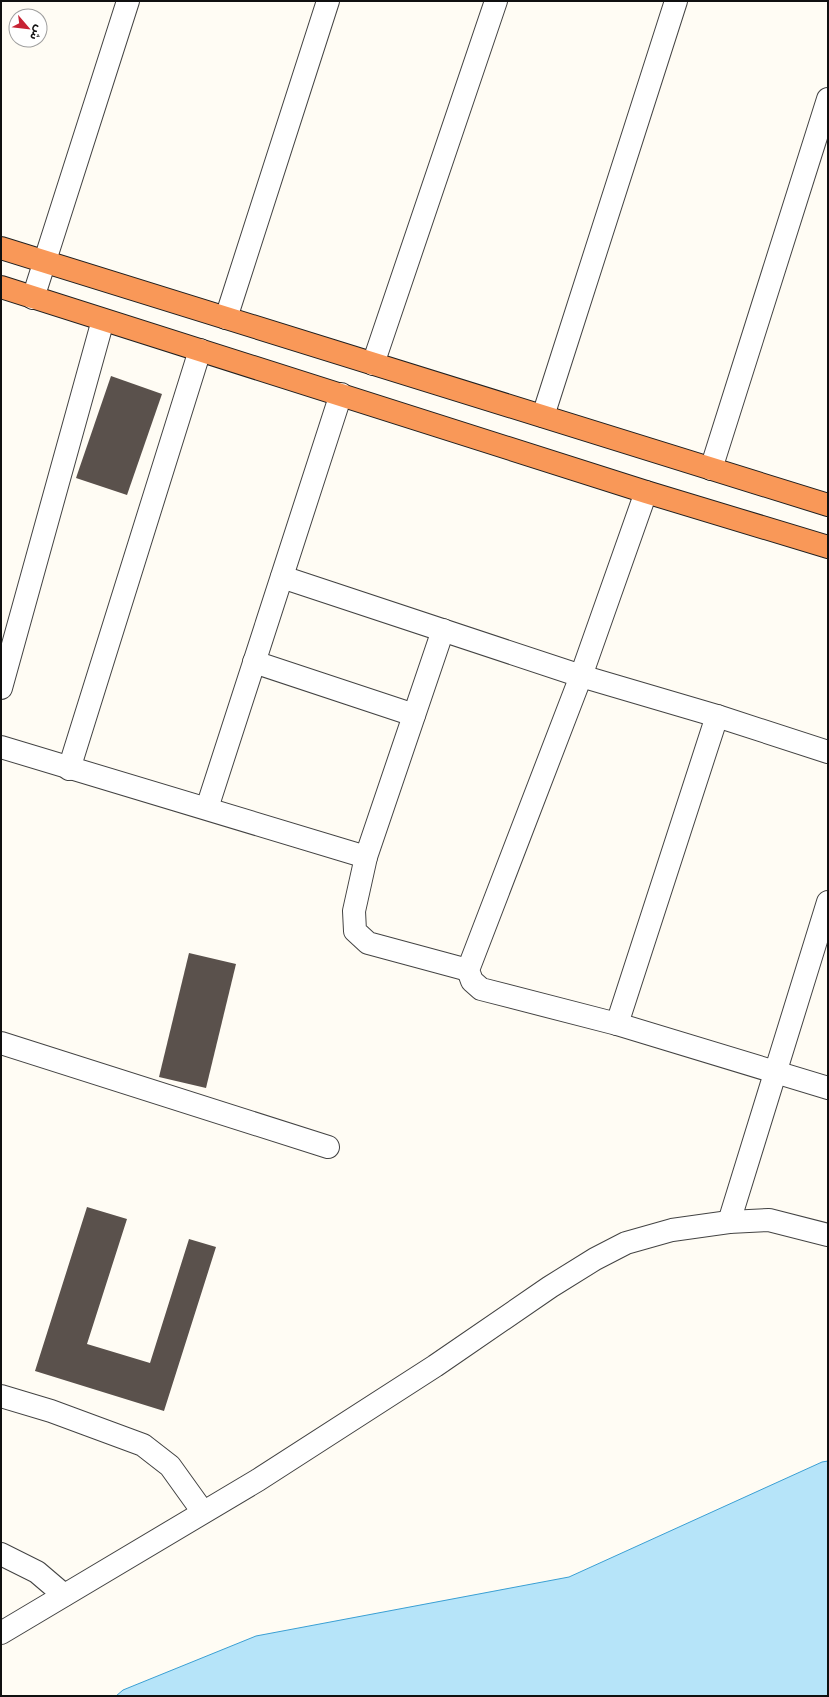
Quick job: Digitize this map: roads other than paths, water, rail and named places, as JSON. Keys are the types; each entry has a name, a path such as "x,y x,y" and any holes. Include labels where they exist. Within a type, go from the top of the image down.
{"highway":[{"path":"1,248 828,505"},
{"path":"1,287 646,492 828,547"}],"street":[{"path":"33,298 128,1"},
{"path":"226,318 328,1"},
{"path":"373,364 496,1"},
{"path":"543,416 676,1"},
{"path":"711,469 828,99"},
{"path":"1,688 103,320"},
{"path":"69,769 200,350"},
{"path":"207,808 341,394"},
{"path":"646,492 581,676 468,970 472,981 481,989 617,1024 828,1088"},
{"path":"282,576 581,676 717,716 828,752"},
{"path":"443,630 366,857 354,911 355,931 368,943 468,970"},
{"path":"254,662 414,715"},
{"path":"617,1024 717,716"},
{"path":"1,747 69,769 207,808 366,857"},
{"path":"728,1222 828,902"},
{"path":"1,1043 328,1147"},
{"path":"1,1633 258,1480 435,1366 595,1259 626,1243 672,1230 728,1222 770,1220 828,1235"},
{"path":"1,1396 51,1411 143,1445 170,1466 203,1512"},
{"path":"1,1554 37,1572 64,1595"}],"water":[{"path":"828,1461 828,1696 116,1696 123,1690 256,1636 569,1577 822,1462"}]}
